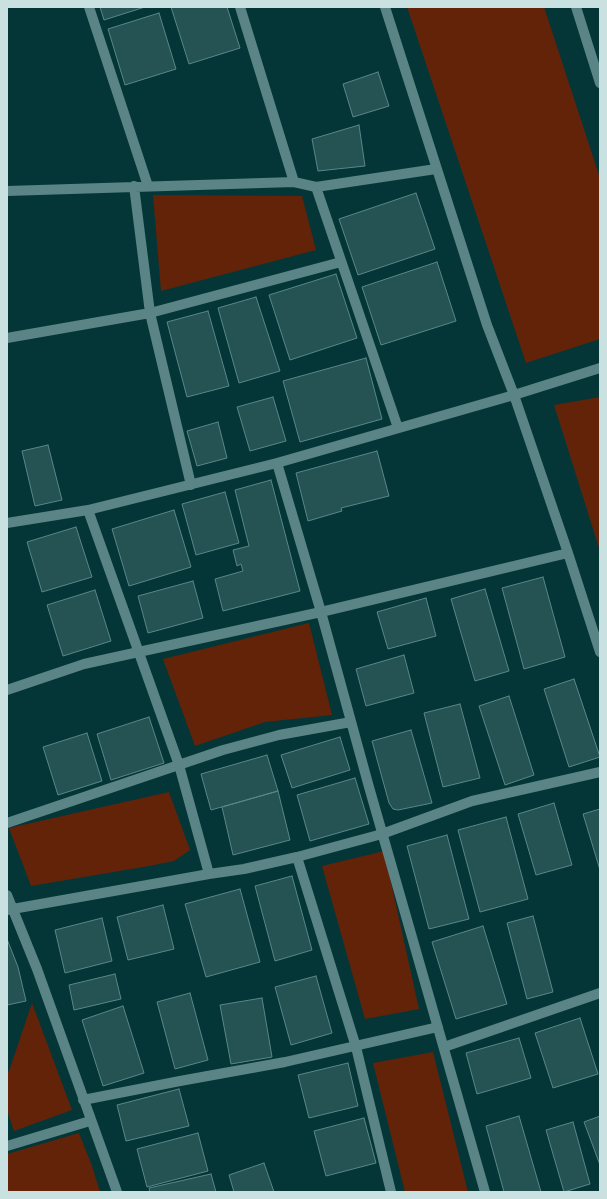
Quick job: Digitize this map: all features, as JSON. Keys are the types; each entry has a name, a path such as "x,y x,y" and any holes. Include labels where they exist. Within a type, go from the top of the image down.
{"street":[{"path":"89,7 148,186"},
{"path":"240,7 294,182"},
{"path":"385,7 487,325 514,395 600,652"},
{"path":"576,7 600,83"},
{"path":"7,191 294,182 316,187 436,169"},
{"path":"134,186 150,313 191,485"},
{"path":"316,187 398,428"},
{"path":"7,338 150,313 341,262"},
{"path":"7,523 88,510 276,463 514,395 600,368"},
{"path":"276,463 321,612 382,834 485,1192"},
{"path":"88,510 179,765 209,874"},
{"path":"7,690 84,664 321,612 568,553"},
{"path":"7,823 224,750 279,735 351,722"},
{"path":"10,909 244,869 297,857 382,834 472,801 600,772"},
{"path":"297,857 356,1047 391,1192"},
{"path":"7,895 10,909 37,969 90,1121 117,1192"},
{"path":"444,1047 600,992"},
{"path":"83,1100 285,1062 356,1047 438,1027"},
{"path":"7,1146 90,1121"}],"shaded area":[{"path":"407,7 544,7 600,178 600,339 526,363"},
{"path":"153,195 302,196 316,250 161,291"},
{"path":"600,397 600,551 554,405"},
{"path":"309,623 332,715 265,722 195,746 163,659"},
{"path":"169,792 190,850 174,861 31,886 9,828"},
{"path":"384,851 419,1009 365,1019 322,866"},
{"path":"32,1003 72,1110 14,1131 7,1110 7,1073 9,1071"},
{"path":"433,1052 468,1192 405,1192 373,1063"},
{"path":"79,1133 100,1192 7,1192 7,1154"}],"building":[{"path":"100,7 145,7 104,20"},
{"path":"171,7 227,7 240,48 189,64"},
{"path":"159,13 176,69 125,85 108,29"},
{"path":"378,72 389,106 353,117 343,84"},
{"path":"359,125 365,166 318,171 312,139"},
{"path":"416,193 435,249 358,275 339,219"},
{"path":"437,262 456,321 381,345 362,287"},
{"path":"336,274 357,338 290,360 269,295"},
{"path":"256,297 280,371 239,383 218,308"},
{"path":"208,311 229,386 187,397 167,322"},
{"path":"366,358 382,419 300,442 283,381"},
{"path":"273,397 286,441 250,451 237,407"},
{"path":"218,422 227,458 197,466 187,431"},
{"path":"48,445 62,500 35,506 22,451"},
{"path":"377,451 389,496 341,508 342,511 308,521 296,473"},
{"path":"271,480 300,591 223,611 215,579 243,571 241,564 237,566 233,550 249,546 235,490"},
{"path":"225,492 239,543 196,555 182,504"},
{"path":"174,510 191,567 129,586 112,529"},
{"path":"76,527 92,577 42,592 27,542"},
{"path":"543,577 565,657 524,669 502,588"},
{"path":"193,581 203,618 148,633 138,596"},
{"path":"485,589 509,671 475,681 451,599"},
{"path":"95,590 111,641 63,656 47,605"},
{"path":"426,598 436,636 388,649 377,612"},
{"path":"404,655 414,693 366,706 356,669"},
{"path":"574,679 600,757 569,767 544,689"},
{"path":"509,696 534,775 505,785 479,706"},
{"path":"460,704 480,778 443,787 424,713"},
{"path":"149,717 164,763 111,780 97,734"},
{"path":"411,730 432,803 398,810 393,809 389,803 372,741"},
{"path":"87,733 102,781 58,795 43,747"},
{"path":"340,737 350,770 292,788 281,755"},
{"path":"267,755 278,791 211,810 201,774"},
{"path":"355,778 369,824 310,841 297,795"},
{"path":"278,791 290,840 233,855 222,807"},
{"path":"554,803 572,865 536,875 518,814"},
{"path":"600,809 600,870 583,814"},
{"path":"506,817 528,899 480,912 458,830"},
{"path":"447,835 469,919 429,929 407,846"},
{"path":"292,876 312,950 275,961 255,886"},
{"path":"240,889 260,962 206,977 185,904"},
{"path":"163,905 174,949 128,960 117,917"},
{"path":"533,916 553,992 527,999 507,923"},
{"path":"102,918 112,961 65,973 55,930"},
{"path":"483,926 507,1004 456,1019 432,942"},
{"path":"7,939 18,967 26,1001 7,1005"},
{"path":"115,974 121,999 74,1010 69,985"},
{"path":"316,976 332,1033 291,1045 275,987"},
{"path":"190,993 208,1060 175,1069 157,1002"},
{"path":"262,998 272,1057 231,1064 220,1005"},
{"path":"123,1006 144,1073 103,1086 82,1020"},
{"path":"580,1018 598,1074 553,1088 535,1033"},
{"path":"519,1038 531,1078 477,1094 466,1053"},
{"path":"348,1063 358,1106 309,1118 298,1075"},
{"path":"179,1089 189,1126 126,1141 117,1105"},
{"path":"519,1116 541,1192 504,1192 486,1126"},
{"path":"600,1116 600,1165 584,1122"},
{"path":"364,1118 376,1163 326,1176 314,1131"},
{"path":"573,1122 590,1184 564,1192 546,1130"},
{"path":"198,1133 208,1171 147,1187 137,1149"},
{"path":"264,1163 274,1192 234,1192 229,1175"},
{"path":"211,1174 216,1192 150,1192 149,1188"}]}
